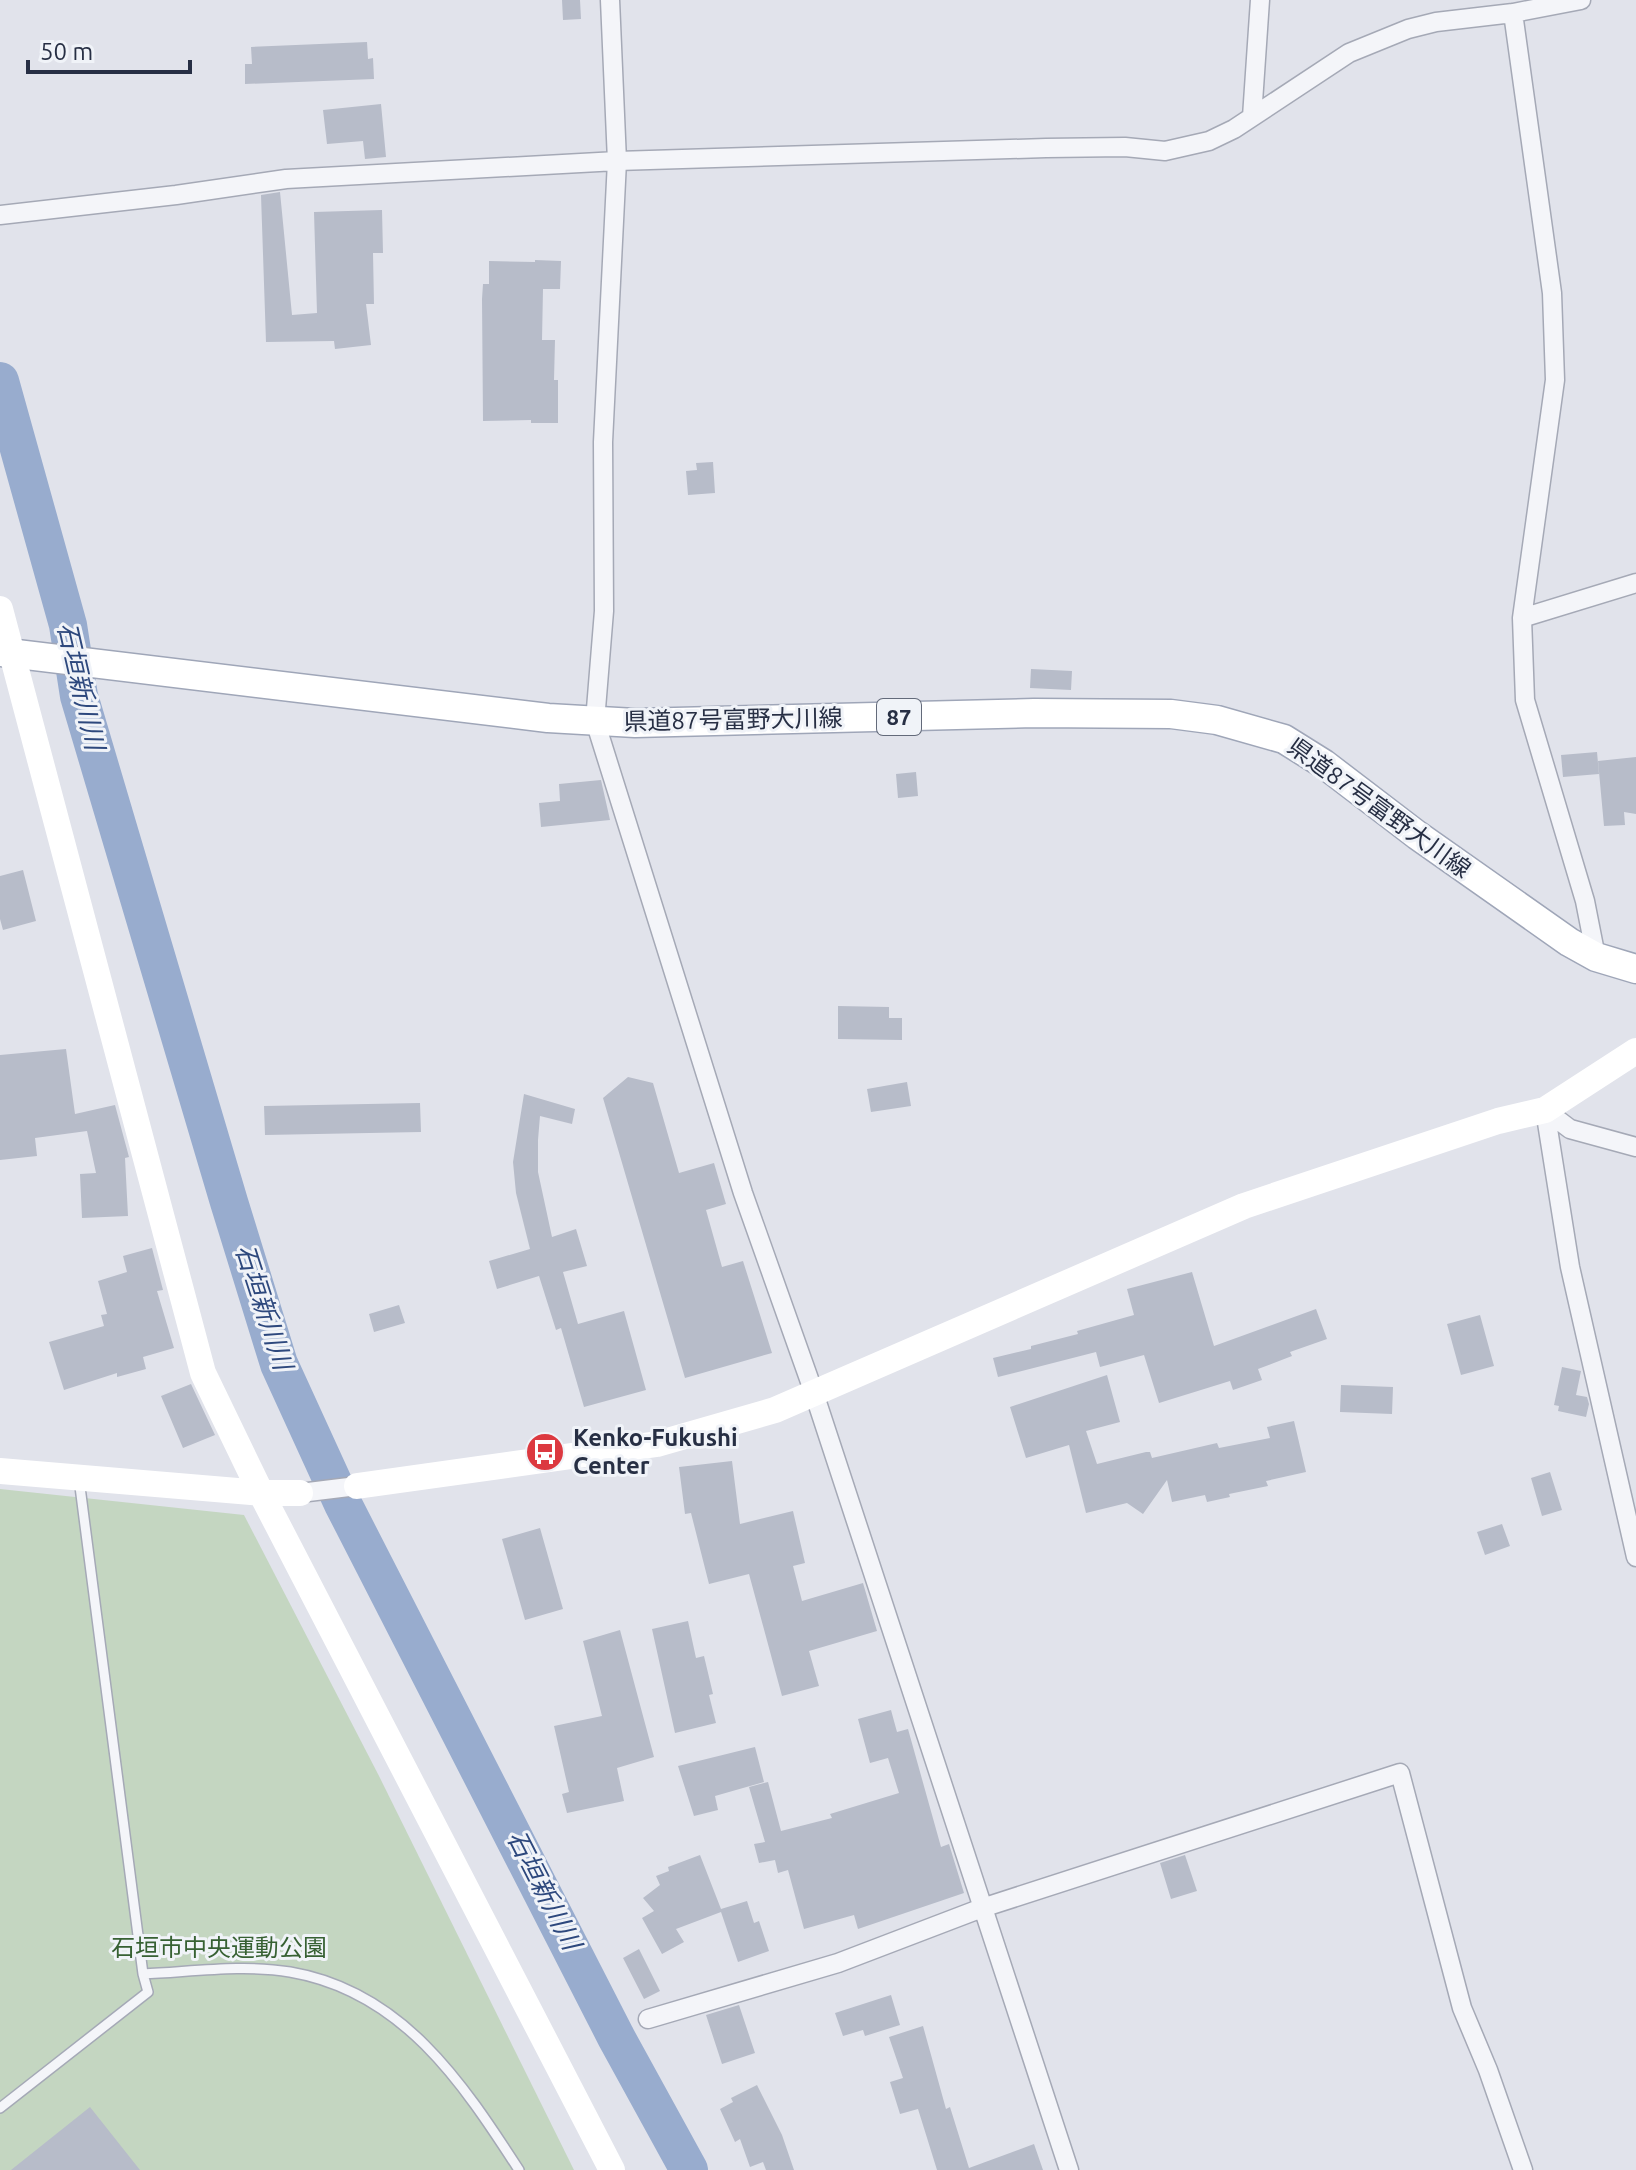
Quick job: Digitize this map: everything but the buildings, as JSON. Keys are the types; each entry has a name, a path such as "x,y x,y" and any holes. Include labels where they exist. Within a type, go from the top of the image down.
{"main road":[{"name":"県道87号富野大川線","path":"6,652 548,718 595,721 635,723 1034,713 1171,714 1251,728 1284,739 1324,764 1524,912 1596,957 1636,969"}],"street":[{"path":"610,0 617,161 603,442 604,611 595,721 743,1193 814,1393 1069,2170"},
{"path":"1252,117 1260,0"},
{"path":"0,215 286,179 617,161 1062,148 1125,147 1165,151 1209,141 1252,117 1349,53 1408,29 1581,0"},
{"path":"1513,13 1552,293 1555,380 1522,618 1525,700 1585,901 1596,957"},
{"path":"1522,618 1636,583"},
{"path":"0,609 6,652 203,1373 261,1493 612,2170"},
{"path":"0,1471 261,1493 300,1493 657,1444 775,1410 1244,1206 1498,1121 1545,1110 1636,1051"},
{"path":"1545,1110 1570,1129 1636,1147"},
{"path":"1545,1110 1570,1267 1636,1557"},
{"path":"648,2019 838,1963 982,1908 1400,1773 1462,2008 1488,2070 1523,2170"}],"lane":[{"path":"0,2108 148,1992 143,1974 79,1479"},
{"path":"143,1974 237,1969 290,1972 340,1986 390,2015 427,2044 472,2097 519,2170"}],"green space":[{"name":"石垣市中央運動公園","path":"0,1489 244,1515 379,1776 574,2170 0,2170"}],"waterway":[{"name":"石垣新川川","path":"0,381 68,625 79,696 279,1364 343,1504 616,2037 689,2170"}],"place":[{"name":"Kenko-Fukushi Center","path":"545,1452"}]}
